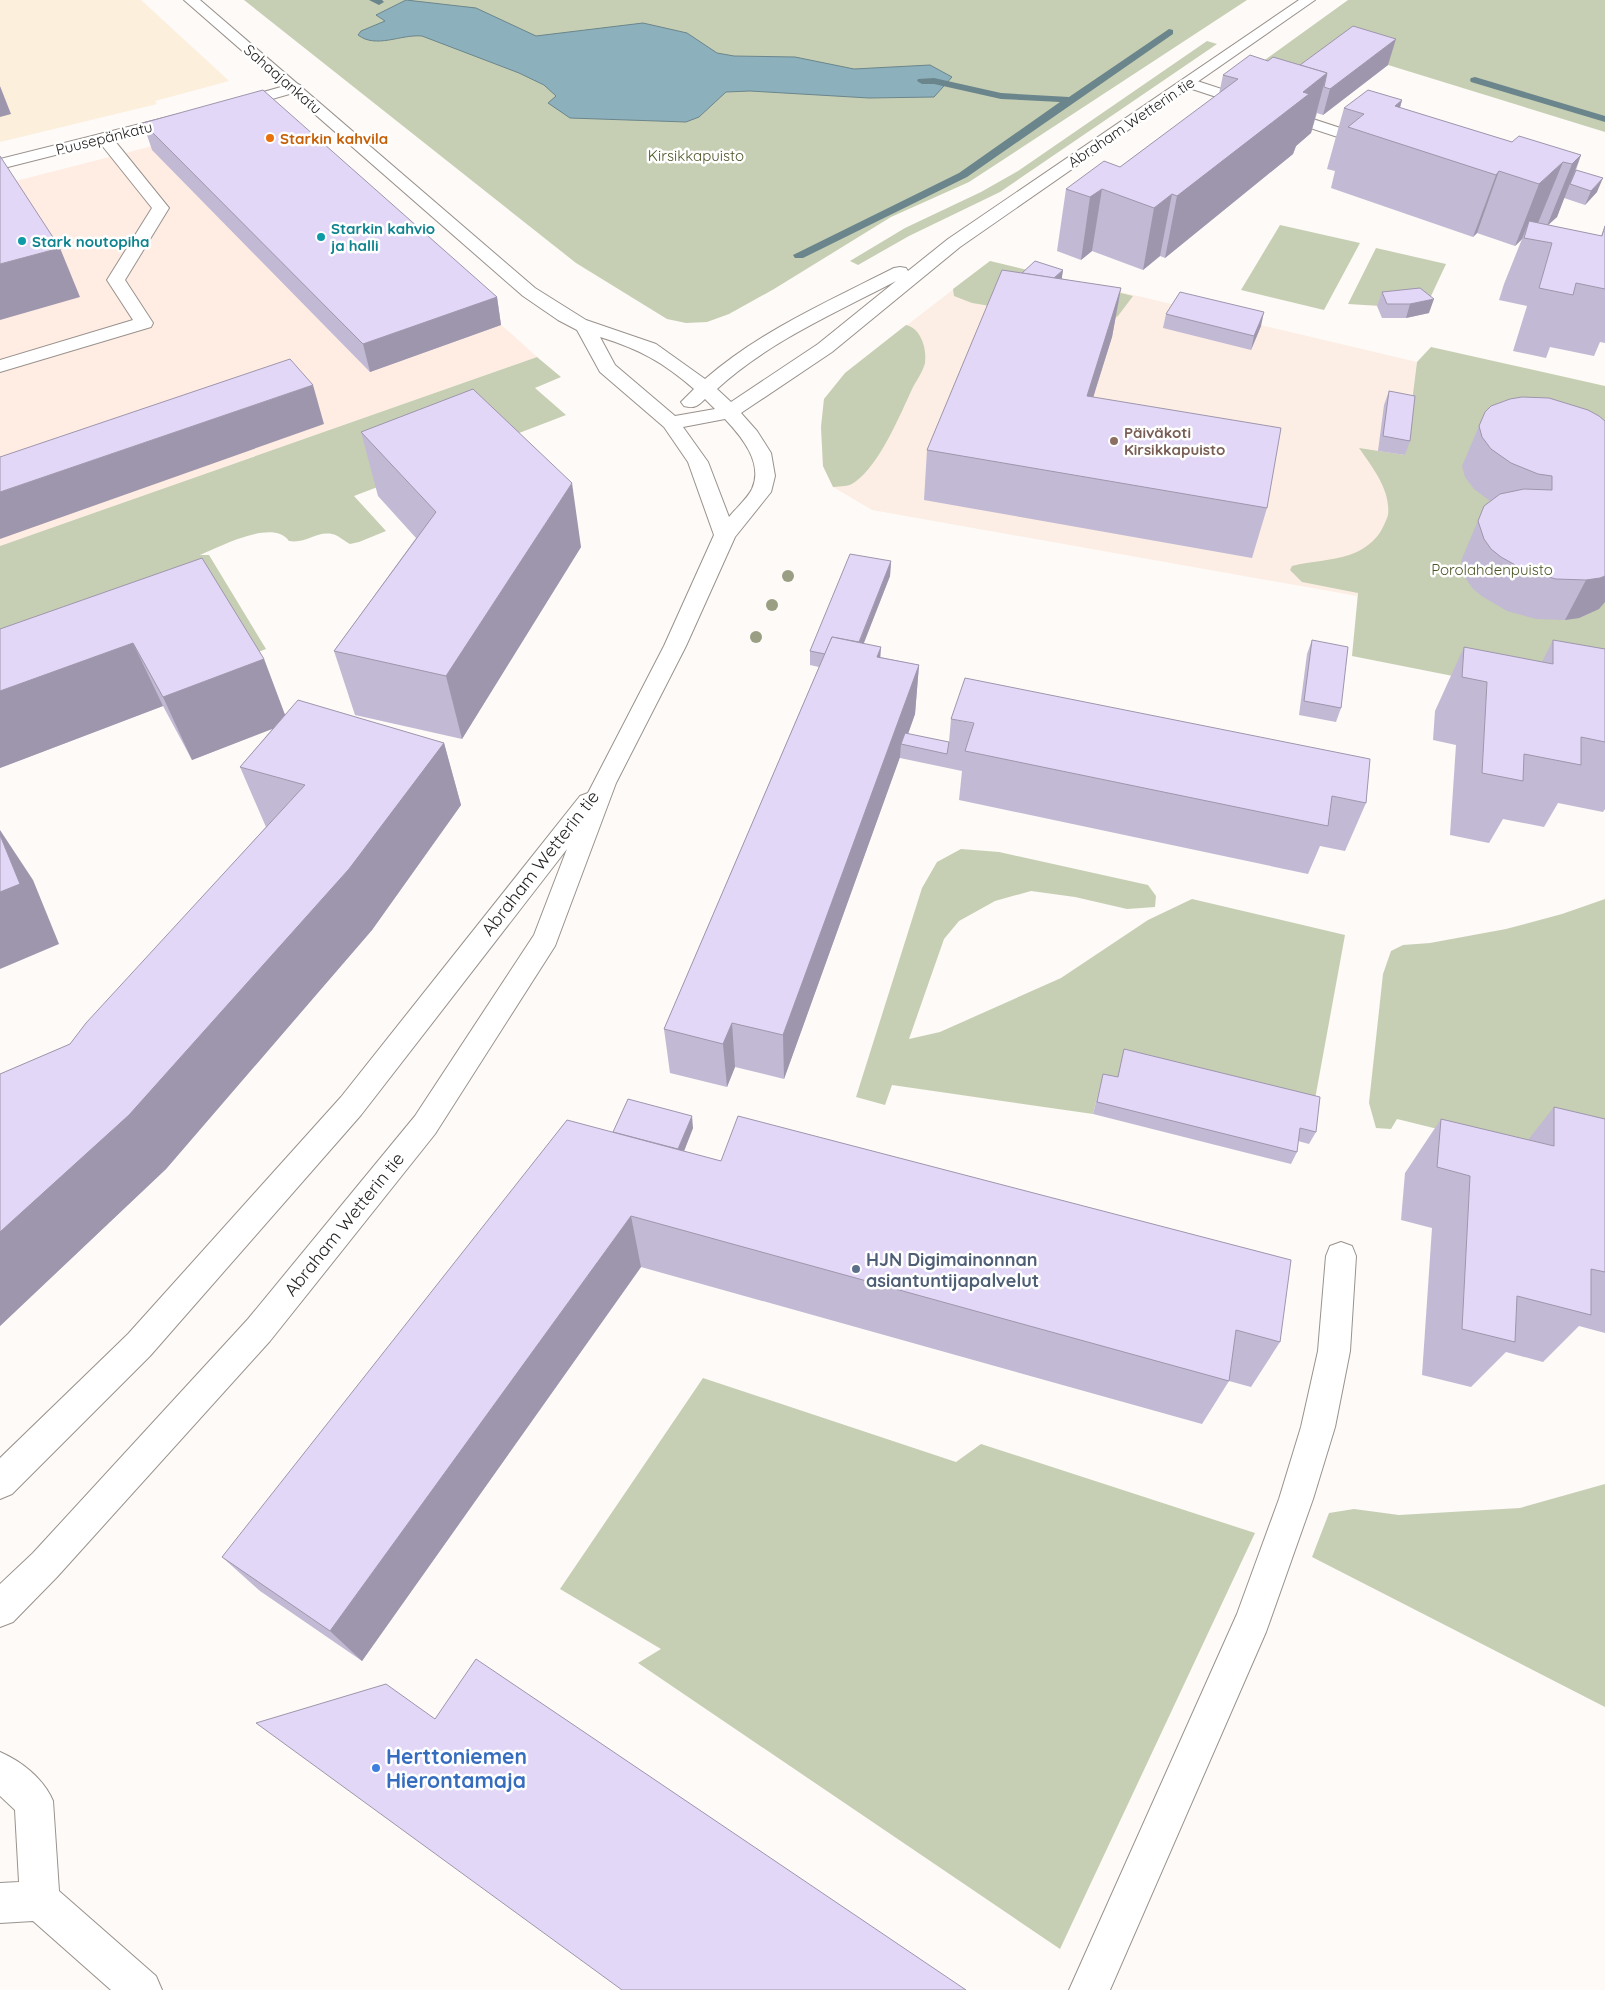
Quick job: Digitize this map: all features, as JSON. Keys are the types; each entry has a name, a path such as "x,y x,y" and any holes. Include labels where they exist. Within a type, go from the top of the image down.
{"main road":[{"name":"Sahaajankatu","path":"191,0 295,88 528,292 585,327 647,347 665,358 729,412"},
{"name":"Abraham Wetterin tie","path":"671,423 729,412 806,361 954,243 1308,0"},
{"path":"1188,83 1393,150"},
{"path":"221,109 295,88"},
{"name":"Puusepänkatu","path":"0,164 192,116"},
{"path":"0,366 144,324 116,280 161,208 104,138"},
{"name":"Abraham Wetterin tie","path":"671,423 704,389 742,360 785,332 954,243"},
{"path":"585,327 607,368 671,423 698,462 725,535"},
{"name":"Abraham Wetterin tie","path":"0,1609 45,1566 260,1330 424,1125 546,939 604,783 674,646 725,535 764,486 765,468 758,448 729,412"},
{"name":"Abraham Wetterin tie","path":"0,1482 139,1345 351,1106 604,783"},
{"path":"1089,1990 1254,1619 1296,1499 1318,1427 1334,1351 1341,1256"},
{"path":"0,1771 34,1801 40,1901"},
{"path":"0,1903 40,1901 142,1990"}],"shaded area":[{"path":"0,0 141,0 229,81 155,101 157,104 0,142"},
{"path":"270,116 537,357 0,546 0,185"},
{"name":"Päiväkoti Kirsikkapuisto","path":"990,261 1417,362 1410,410 1412,474 1357,596 872,510 833,487 823,466 821,427 824,399 845,373"}],"green space":[{"name":"Kirsikkapuisto","path":"244,0 1247,0 969,182 891,217 774,289 729,314 707,322 686,323 667,319 576,263"},
{"path":"1348,0 1605,0 1605,132 1346,52 1287,96 1237,80"},
{"path":"1207,41 1217,44 1000,192 909,236 858,265 850,261 905,228 981,192 1018,171"},
{"path":"1280,225 1360,243 1324,310 1241,290"},
{"path":"1376,248 1446,264 1431,296 1381,306 1348,304"},
{"path":"990,261 1133,296 1118,316 1111,320 1002,308 972,303 954,296 953,289"},
{"path":"906,325 916,330 922,340 925,352 923,369 896,425 873,464 853,484 833,487 823,466 821,427 824,399 845,373"},
{"name":"Porolahdenpuisto","path":"1431,347 1605,386 1605,706 1352,656 1358,593 1302,582 1290,570 1292,566 1335,559 1354,553 1364,548 1376,538 1385,524 1388,506 1384,488 1359,448 1405,455 1417,362"},
{"path":"537,357 561,377 535,388 566,415 354,496 386,531 350,544 332,534 321,534 301,541 289,541 281,535 271,532 259,533 246,536 200,555 209,555 266,649 248,656 0,673 0,546"},
{"path":"961,849 999,852 1148,885 1156,896 1155,907 1127,909 1075,897 1031,891 995,901 959,921 944,939 909,1039 940,1032 1061,978 1148,920 1192,899 1345,935 1313,1110 1114,1090 1100,1086 1093,1114 892,1085 885,1105 856,1097 922,888 937,862"},
{"path":"1605,899 1605,1170 1397,1119 1391,1129 1376,1128 1369,1103 1383,974 1391,951 1403,945 1430,943 1506,929 1562,914"},
{"path":"703,1378 956,1462 981,1444 1255,1533 1060,1949 638,1663 661,1649 560,1589"},
{"path":"1605,1484 1605,1707 1312,1557 1329,1513 1354,1509 1399,1515 1520,1508"}],"water":[{"path":"406,0 476,8 536,36 643,23 687,33 717,53 734,56 795,57 854,69 930,65 952,77 934,97 869,98 750,91 726,92 699,117 686,122 570,118 548,103 556,96 544,85 519,73 422,36 373,41 358,35 361,31 385,21 376,15"}],"building":[{"path":"1353,26 1396,39 1330,89 1324,87 1327,73 1300,65"},
{"path":"1250,55 1268,61 1273,57 1327,73 1303,92 1309,94 1177,196 1172,194 1154,208 1102,189 1090,197 1066,189 1104,161 1120,167 1238,79 1223,75"},
{"name":"Starkin kahvio ja halli","path":"263,90 497,297 363,344 143,123"},
{"path":"1368,90 1402,100 1395,106 1512,142 1519,136 1581,155 1572,164 1563,162 1539,184 1499,171 1496,175 1348,127 1364,114 1344,108"},
{"path":"0,156 60,248 0,264"},
{"path":"1576,170 1603,178 1591,191 1570,184"},
{"path":"1529,221 1602,236 1605,226 1605,289 1576,283 1573,295 1539,288 1552,243 1524,238"},
{"path":"1035,261 1063,270 1054,278 1022,273"},
{"path":"1002,270 1121,288 1087,396 1281,428 1267,508 927,450"},
{"path":"1420,288 1434,299 1410,304 1387,304 1382,292"},
{"path":"1180,292 1264,312 1254,336 1166,314"},
{"path":"290,359 313,385 0,492 0,457"},
{"path":"473,389 572,483 446,676 334,651 436,512 361,432"},
{"path":"1389,391 1415,396 1410,441 1383,436"},
{"path":"1522,397 1549,398 1588,410 1605,421 1605,576 1586,580 1556,579 1526,571 1501,557 1491,549 1484,539 1478,521 1484,506 1500,494 1524,489 1552,490 1552,476 1538,474 1511,463 1491,449 1482,437 1479,426 1485,412 1491,406"},
{"path":"850,554 891,561 859,642 832,637 825,654 810,651"},
{"path":"202,558 264,659 163,697 133,643 0,691 0,629"},
{"path":"832,637 881,647 877,657 919,665 783,1035 732,1023 723,1044 664,1029"},
{"path":"1312,640 1348,647 1341,708 1304,701"},
{"path":"1553,640 1605,649 1605,742 1581,737 1581,765 1524,754 1523,781 1482,773 1487,682 1462,677 1464,647 1553,664"},
{"path":"965,678 1370,759 1366,803 1332,796 1328,826 965,751 974,723 951,719"},
{"path":"298,700 444,743 349,869 129,1115 0,1232 0,1074 70,1044 86,1023 305,785 240,767"},
{"path":"905,733 949,742 947,754 901,744"},
{"path":"0,835 20,884 0,892"},
{"path":"1124,1049 1320,1097 1316,1132 1300,1128 1297,1152 1097,1102 1103,1074 1118,1077"},
{"path":"628,1099 692,1116 678,1149 613,1132"},
{"path":"1554,1107 1605,1119 1605,1272 1591,1269 1591,1315 1517,1296 1515,1342 1462,1329 1470,1176 1437,1167 1441,1119 1554,1146"},
{"path":"738,1116 1291,1260 1280,1342 1236,1330 1229,1381 631,1216 330,1631 222,1557 567,1120 721,1161"},
{"path":"476,1659 966,1990 622,1990 256,1723 386,1684 435,1719"}],"waterway":[{"path":"374,0 379,2"},
{"path":"1071,100 1169,32"},
{"path":"1475,80 1605,119"},
{"path":"922,81 934,81 1001,96 1071,100"},
{"path":"799,255 963,175 1071,100"}],"place":[{"name":"Starkin kahvila","path":"270,138"},
{"name":"Starkin kahvio ja halli","path":"321,237"},
{"name":"Stark noutopiha","path":"22,241"},
{"name":"Päiväkoti Kirsikkapuisto","path":"1114,441"},
{"name":"HJN Digimainonnan asiantuntijapalvelut","path":"856,1269"},
{"name":"Herttoniemen Hierontamaja","path":"376,1768"}]}
